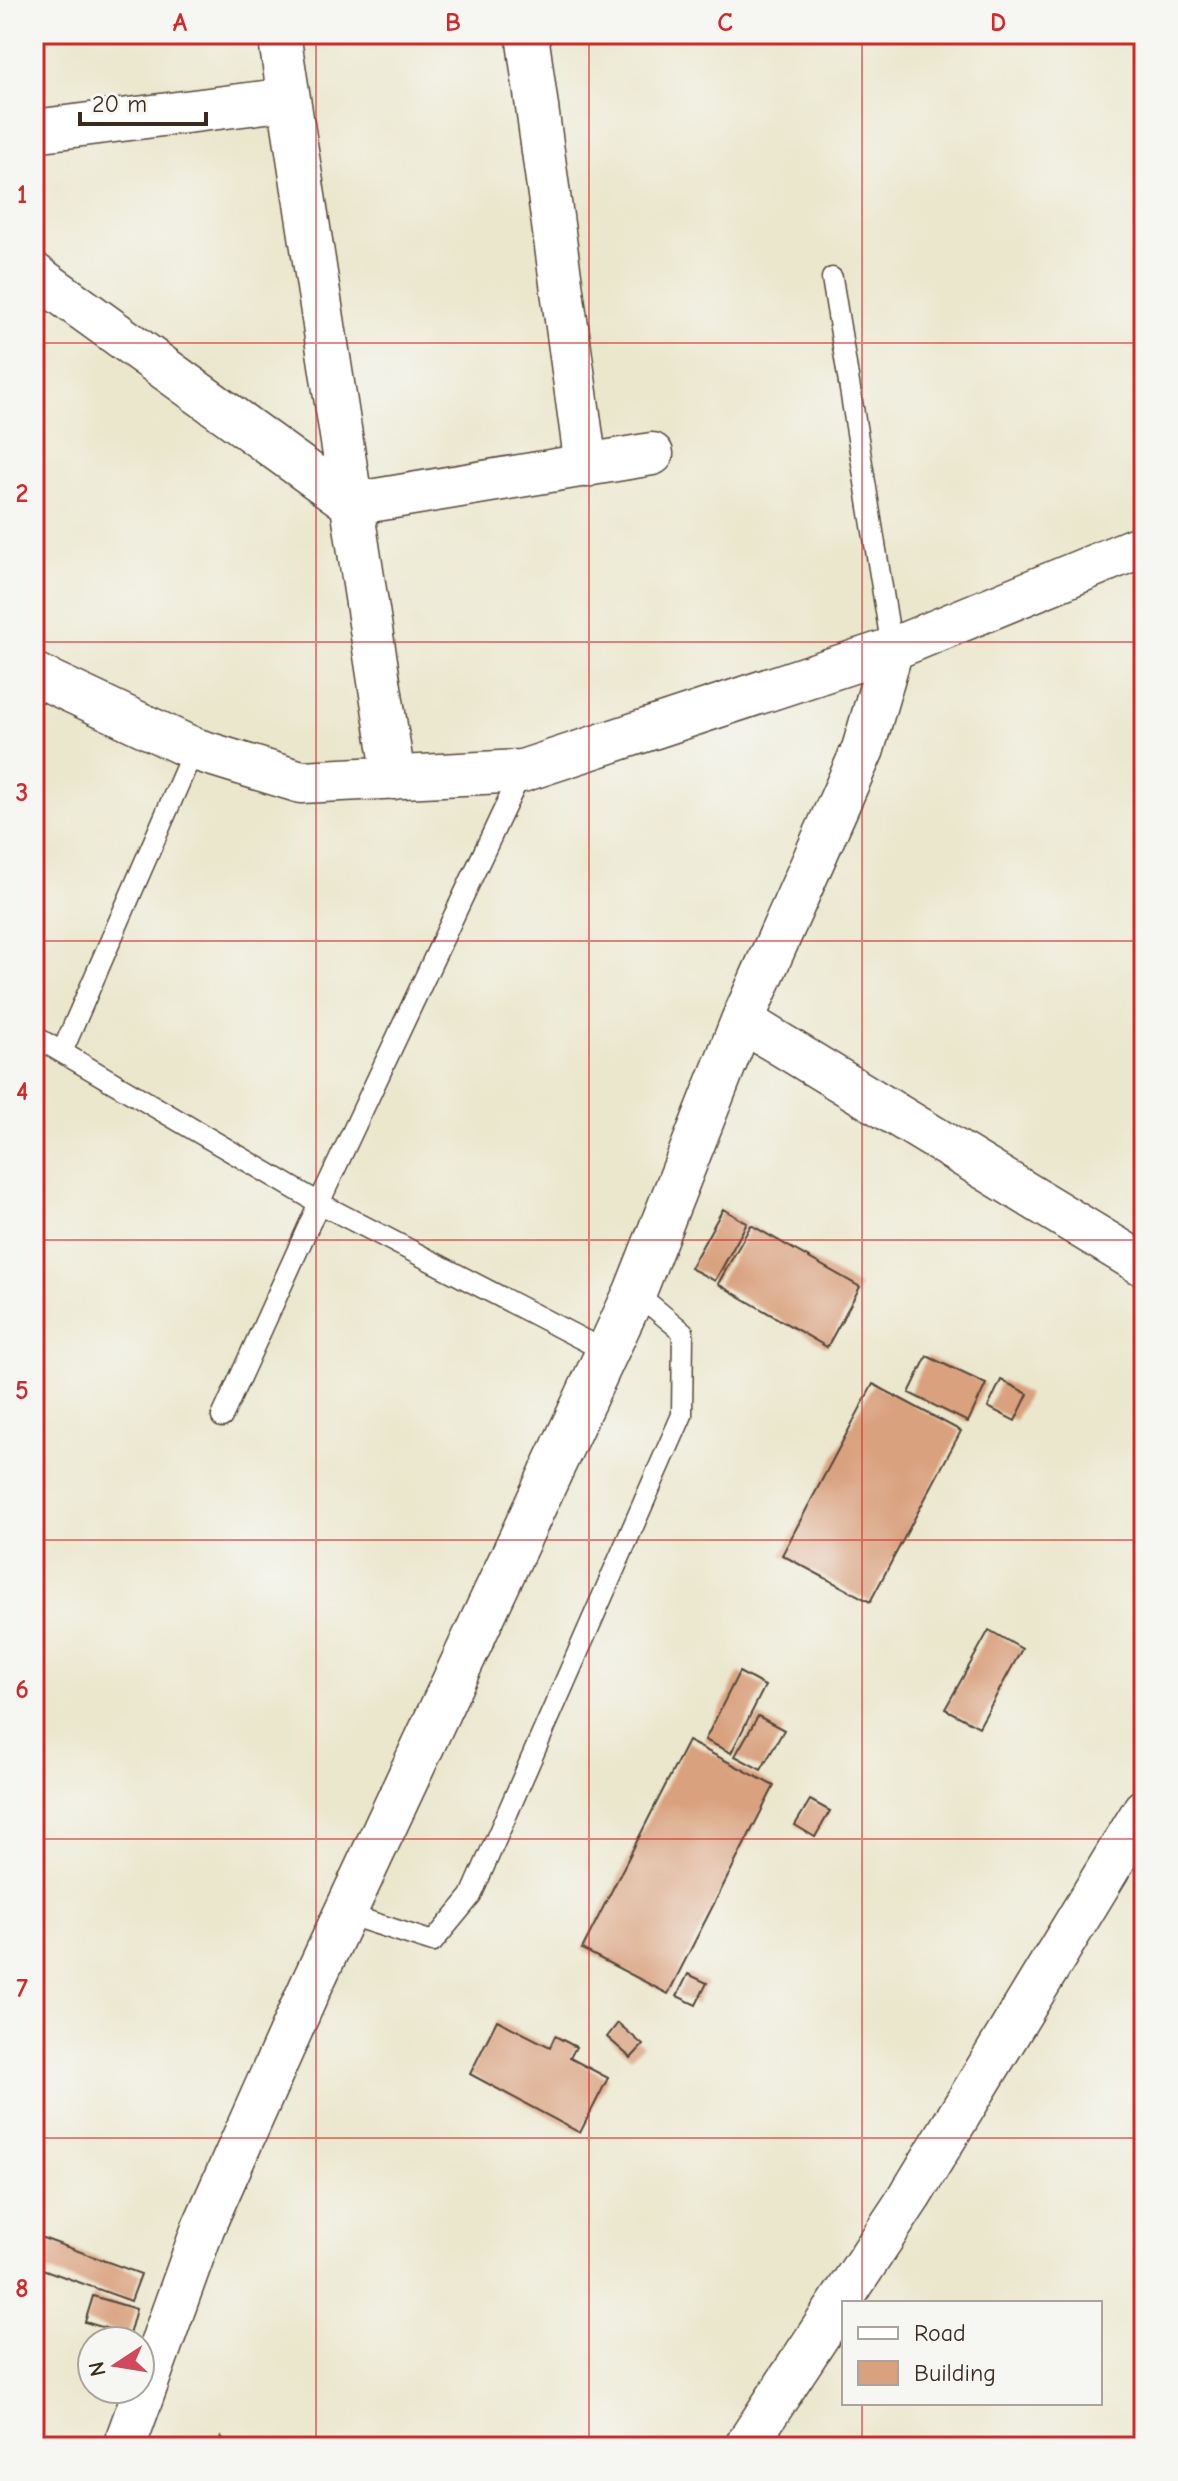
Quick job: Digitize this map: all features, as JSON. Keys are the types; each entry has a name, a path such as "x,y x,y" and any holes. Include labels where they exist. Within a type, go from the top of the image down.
{"street":[{"path":"279,34 394,778"},
{"path":"527,34 586,466"},
{"path":"34,131 289,99"},
{"path":"34,274 352,504 652,454"},
{"path":"34,674 194,749 301,782 522,771 892,649 1144,545"},
{"path":"124,2447 203,2228 635,1292 742,1021 863,749 892,649"},
{"path":"742,1021 1144,1265"},
{"path":"745,2447 910,2196 1144,1810"}],"lane":[{"path":"832,278 892,649"},
{"path":"62,1052 194,749"},
{"path":"222,1417 522,771"},
{"path":"34,1036 319,1203 607,1352"},
{"path":"346,1914 433,1942 471,1896 682,1415 683,1332 635,1292"}],"building":[{"path":"723,1209 747,1223 715,1281 690,1268"},
{"path":"751,1225 860,1287 827,1347 718,1284"},
{"path":"927,1356 986,1384 968,1422 909,1393"},
{"path":"1001,1380 1028,1394 1015,1421 988,1407"},
{"path":"873,1384 961,1431 870,1602 782,1555"},
{"path":"989,1630 1022,1649 979,1727 945,1709"},
{"path":"739,1672 765,1686 731,1753 705,1740"},
{"path":"758,1716 784,1730 761,1770 735,1756"},
{"path":"688,1741 774,1786 668,1994 582,1949"},
{"path":"810,1800 830,1811 815,1837 795,1825"},
{"path":"688,1974 707,1983 696,2005 677,1996"},
{"path":"497,2020 550,2047 555,2036 576,2047 570,2058 608,2078 580,2133 470,2074"},
{"path":"618,2023 643,2045 631,2058 607,2037"},
{"path":"40,2237 141,2274 131,2301 34,2266 34,2254"},
{"path":"93,2296 136,2309 132,2325 85,2322"},
{"path":"221,2437 235,2447 215,2447"}]}
